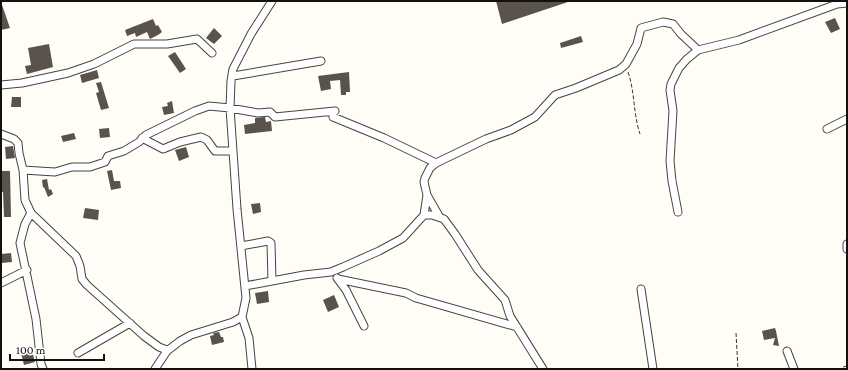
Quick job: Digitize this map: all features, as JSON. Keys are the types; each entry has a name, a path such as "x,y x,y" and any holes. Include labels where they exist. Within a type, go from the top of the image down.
{"street":[{"path":"252,369 249,338 242,317 246,298 237,209 230,108 231,81 233,69 251,34 272,1"},
{"path":"678,212 670,161 673,110 671,84 679,68 698,50 739,40 837,4 847,3"},
{"path":"439,216 427,195 424,182 430,168 436,163 486,139 511,130 535,117 554,95 604,78 619,70 626,64 637,44 641,28 663,22 674,24 681,34 698,50"},
{"path":"1,85 22,83 68,73 94,64 134,44 167,44 197,39 212,53"},
{"path":"233,76 322,61"},
{"path":"23,170 56,172 72,167 90,167 105,162 108,156 124,151 139,142 146,135 208,106 258,113 270,112 275,117 334,114 436,163"},
{"path":"827,129 847,119"},
{"path":"1,134 14,139 18,143 21,168 23,170 24,200 31,213 76,256 80,266 82,278 87,284 144,336 159,347 167,350"},
{"path":"142,138 163,149 180,142 201,137 207,140 215,151 233,151"},
{"path":"424,215 427,195"},
{"path":"31,213 25,224 20,243 27,270 36,319 40,364 43,369"},
{"path":"245,286 331,272 379,251 402,238 420,217 424,215 439,216 444,219 455,234 478,270 505,300 510,316 541,368"},
{"path":"241,246 268,241 270,243 272,281"},
{"path":"847,244 847,249"},
{"path":"1,283 27,270"},
{"path":"331,272 346,290 364,326"},
{"path":"338,279 406,293 416,298 517,327"},
{"path":"641,289 653,369"},
{"path":"155,369 167,350 175,344 191,335 233,322 242,317"},
{"path":"78,353 130,323"},
{"path":"787,351 794,369"}],"path":[{"path":"626,64 632,84 636,121 640,134"},
{"path":"736,333 738,369"},
{"path":"843,367 847,366"}],"building":[{"path":"496,1 568,1 568,2 502,24"},
{"path":"1,5 10,28 1,30"},
{"path":"835,18 840,29 831,33 825,22"},
{"path":"153,19 156,26 158,25 162,32 158,35 150,39 147,32 136,37 135,33 127,36 125,30"},
{"path":"214,28 222,36 214,44 206,38"},
{"path":"581,36 583,42 561,48 560,43"},
{"path":"49,44 53,67 27,74 25,66 31,65 28,48"},
{"path":"175,52 186,69 180,73 168,56"},
{"path":"97,70 99,78 82,83 80,75"},
{"path":"349,72 350,92 346,92 346,95 341,95 340,80 330,81 331,89 321,91 318,76"},
{"path":"101,82 109,108 101,110 96,93 99,92 96,83"},
{"path":"12,97 21,97 21,107 11,107"},
{"path":"172,101 174,113 164,115 162,107 168,106 167,103"},
{"path":"265,117 266,122 271,121 272,131 245,134 244,125 255,123 255,118"},
{"path":"109,128 110,137 100,138 99,129"},
{"path":"74,133 76,139 63,142 61,136"},
{"path":"13,146 15,158 6,159 5,147"},
{"path":"186,147 189,157 179,161 175,150"},
{"path":"112,170 114,181 120,181 121,188 111,190 107,171"},
{"path":"1,171 10,171 11,217 4,217 3,192 1,192"},
{"path":"47,179 49,190 51,189 53,194 48,197 44,187 43,188 42,180"},
{"path":"260,203 261,212 253,214 251,204"},
{"path":"85,208 99,210 98,220 83,218"},
{"path":"11,253 12,262 1,263 1,254"},
{"path":"268,291 269,302 257,304 255,293"},
{"path":"334,295 339,307 328,312 323,300"},
{"path":"775,328 779,346 773,345 775,338 764,340 762,331"},
{"path":"219,332 221,337 223,337 224,342 212,345 210,336 214,335 213,333"},
{"path":"32,351 35,362 24,365 21,353"}]}
